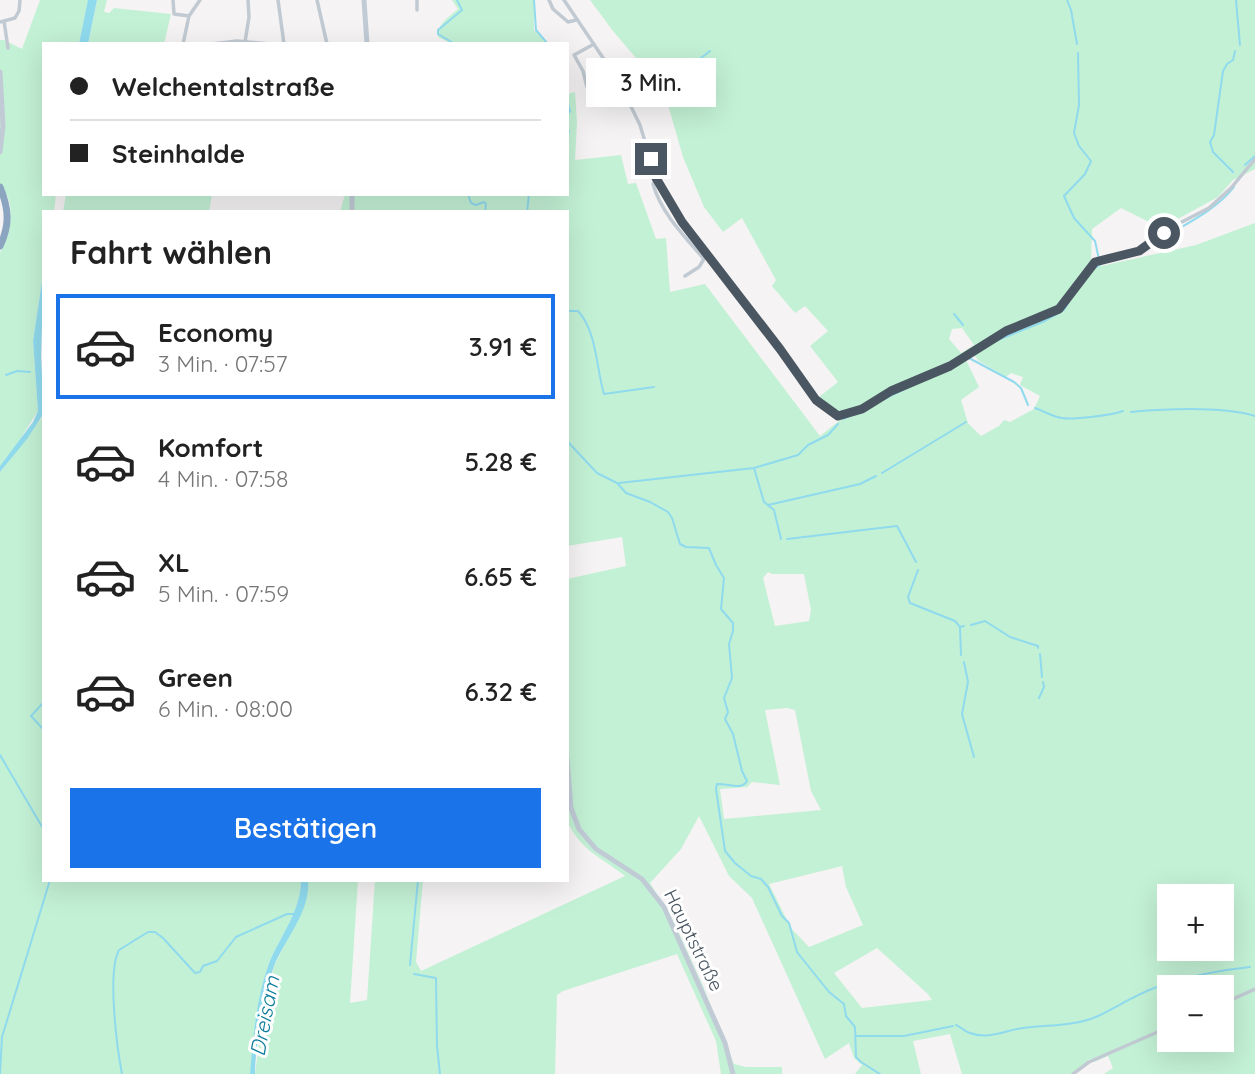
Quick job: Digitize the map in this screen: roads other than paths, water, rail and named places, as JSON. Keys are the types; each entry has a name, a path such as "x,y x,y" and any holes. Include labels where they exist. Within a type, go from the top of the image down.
{"highway":[{"path":"0,187 8,212 0,246"}],"main road":[{"path":"364,0 368,42"},
{"path":"0,72 3,125 0,152"},
{"name":"Hauptstraße","path":"569,781 571,808 579,829 596,849 642,879 664,907 725,1043 733,1074"}],"street":[{"path":"8,48 2,21 10,21 17,15 20,0"},
{"path":"173,0 174,14 189,16"},
{"path":"185,42 189,16 200,0"},
{"path":"237,42 245,42 249,17 248,0"},
{"path":"278,0 284,42"},
{"path":"317,0 327,42"},
{"path":"417,0 417,10"},
{"path":"549,0 553,9 568,23 576,20"},
{"path":"564,0 618,80 640,125 656,178 682,222 816,400 838,416 862,409 891,391 950,366 1006,331 1059,309 1090,266 1099,261 1139,251 1178,224 1209,208 1231,188 1255,159"},
{"path":"594,44 575,55 587,87 618,80"},
{"path":"656,178 653,184 656,194 670,218 704,259"},
{"path":"685,276 699,267 708,254"},
{"path":"1234,999 1255,989"},
{"path":"1073,1074 1089,1062 1157,1032"}],"water":[{"path":"88,0 97,0 88,42 79,42"},
{"path":"42,281 42,416 0,472 0,466 33,422 38,411 33,341"},
{"name":"Dreisam","path":"301,882 308,882 306,903 274,966 261,1020 255,1074 250,1074 264,979 300,892"}],"waterway":[{"path":"452,42 438,34 438,30 462,10 457,0"},
{"path":"534,0 536,30 546,42"},
{"path":"1067,0 1077,44"},
{"path":"1236,0 1240,45"},
{"path":"683,72 710,51"},
{"path":"1233,172 1213,152 1210,142 1214,135 1223,71 1233,60 1235,51"},
{"path":"1078,53 1079,105 1074,133 1079,146 1091,161 1085,174 1064,196 1074,218 1095,241 1100,264"},
{"path":"665,83 677,77"},
{"path":"569,108 569,113"},
{"path":"1245,165 1255,156"},
{"path":"1149,246 1206,212 1234,187"},
{"path":"469,196 471,203 476,205 484,202 485,210"},
{"path":"527,210 529,196"},
{"path":"1090,271 1106,261"},
{"path":"968,358 993,342 1045,321 1064,310 1076,289"},
{"path":"569,311 578,311 589,329 604,394 654,387"},
{"path":"954,314 963,325"},
{"path":"969,358 1014,382 1021,388 1028,405"},
{"path":"843,419 962,361"},
{"path":"6,375 17,371 30,372"},
{"path":"1035,408 1067,418 1093,417 1123,411"},
{"path":"1131,412 1210,410 1255,416"},
{"path":"882,473 966,422"},
{"path":"619,483 754,468 798,455 808,445 828,435 838,424"},
{"path":"569,443 597,473 617,483 626,493 668,512 680,544 686,547 709,548 724,578 721,609 733,623 729,644 732,678 724,698 728,712 725,719 733,734 747,781 741,786 717,784 725,851 735,863 751,876 761,879 768,887 782,916 789,923 797,952 829,992 844,1004 846,1016 855,1027 856,1057 880,1074"},
{"path":"754,468 764,502 774,510 781,539"},
{"path":"768,505 860,484 876,476"},
{"path":"787,539 897,526 916,562"},
{"path":"918,570 908,597 910,603 955,621 960,627 964,626"},
{"path":"971,625 985,621 1010,637 1038,648"},
{"path":"960,628 961,655"},
{"path":"1040,654 1042,677"},
{"path":"964,662 968,682 962,714 974,757"},
{"path":"1039,698 1044,687 1043,682"},
{"path":"42,704 31,716 42,728"},
{"path":"0,755 42,827"},
{"path":"0,1074 2,1037 49,882"},
{"path":"410,965 418,882"},
{"path":"122,1074 113,992 115,961 119,950 148,932 155,932 195,973 200,972 203,966 217,961 236,937 287,914 294,914"},
{"path":"956,1025 968,1032 983,1035 1081,1022 1160,986 1205,974 1250,967"},
{"path":"414,974 436,978 440,1074"},
{"path":"857,1036 904,1036 953,1026"}]}
